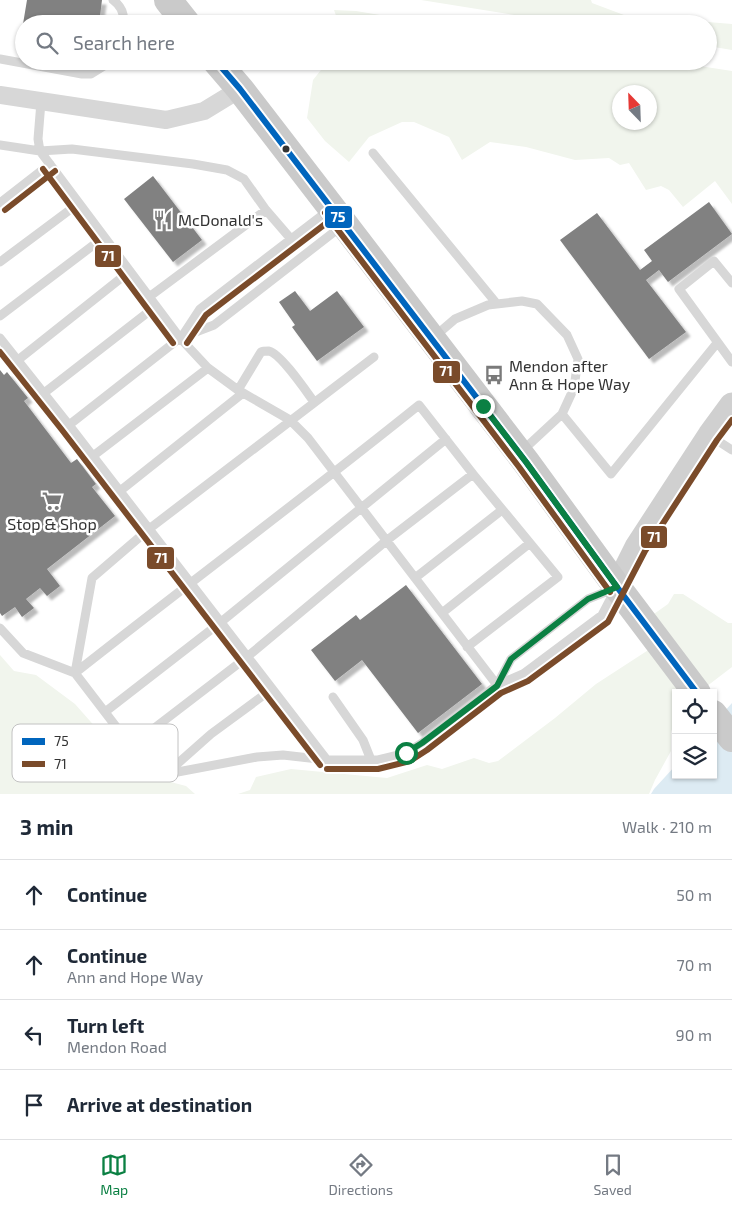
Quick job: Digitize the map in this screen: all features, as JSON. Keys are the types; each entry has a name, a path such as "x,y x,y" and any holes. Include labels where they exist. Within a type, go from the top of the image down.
{"main road":[{"path":"168,0 180,15"},
{"path":"224,70 432,339 690,684"},
{"path":"617,587 637,547 710,435 732,405"},
{"path":"717,719 732,738"}],"street":[{"path":"0,95 166,120 204,111 240,89"}],"lane":[{"path":"116,3 122,15"},
{"path":"0,59 15,62"},
{"path":"60,70 82,74 91,74 97,70"},
{"path":"41,102 38,139 40,151 180,338 208,368 240,391 290,420 308,438 497,686"},
{"path":"2,146 40,151 72,149 227,170 244,180 291,239"},
{"path":"373,153 497,304"},
{"path":"0,203 50,164"},
{"path":"0,262 79,203"},
{"path":"149,297 266,210"},
{"path":"180,338 200,309 291,239 338,216"},
{"path":"69,425 180,338 214,325 338,216"},
{"path":"0,316 104,236"},
{"path":"732,283 714,261 679,289 732,362"},
{"path":"18,360 130,271"},
{"path":"432,339 455,319 488,305 522,301 537,304 567,335 578,359 574,388 562,414 519,454"},
{"path":"44,393 156,306"},
{"path":"0,338 327,760"},
{"path":"562,414 612,474 717,343"},
{"path":"120,491 240,391 261,352 269,351 278,356 314,402"},
{"path":"75,673 92,578 149,529 374,357"},
{"path":"93,456 208,368"},
{"path":"75,673 419,405 558,577 467,647"},
{"path":"710,435 732,450"},
{"path":"105,712 221,622 446,440"},
{"path":"160,724 247,657 386,541 473,474"},
{"path":"415,578 502,510"},
{"path":"442,613 530,543"},
{"path":"497,686 511,659 588,599 617,587"},
{"path":"178,772 257,757 283,755 327,760 377,760 406,753 497,686 523,674 602,615 617,587"},
{"path":"0,628 23,653 75,673 114,724"},
{"path":"178,764 211,734 272,689"},
{"path":"333,697 364,740 371,760"}],"shaded area":[{"path":"421,0 591,0 592,3 624,15 514,15"},
{"path":"334,10 380,15 336,15"},
{"path":"717,23 732,24 732,50 717,48"},
{"path":"717,69 732,71 732,204 715,181 683,207 669,190 661,186 646,190 629,163 620,165 609,158 575,160 526,147 490,142 462,160 449,137 414,122 402,122 369,137 349,162 325,141 307,118 313,80 321,70"},
{"path":"674,594 683,594 728,623 732,623 732,667 703,689 672,689 671,751 649,794 238,794 250,790 256,777 291,769 387,778 427,765 442,769 474,758 489,763 498,761 596,684 653,647 644,621 668,604"},
{"path":"0,655 14,671 36,675 75,704 93,724 12,724 12,782 171,782 186,786 195,794 0,794"},
{"path":"732,703 732,794 651,794 672,769 672,779 717,779 717,720"}],"building":[{"path":"27,0 102,0 100,15 24,15"},
{"name":"McDonald's","path":"153,176 202,240 173,262 124,199"},
{"path":"709,202 732,234 668,282 659,270 646,280 686,332 649,359 560,240 597,213 640,270 652,261 644,250"},
{"path":"295,291 310,311 337,291 364,327 317,361 292,327 295,325 279,302"},
{"name":"Stop & Shop","path":"0,370 4,375 7,372 28,398 24,401 71,463 77,459 96,484 92,487 115,516 47,569 60,586 47,596 40,588 26,599 34,608 22,617 15,607 2,616 0,613"},
{"path":"406,585 482,684 418,733 362,660 335,681 311,650 356,615 360,620"}],"transit line":[{"name":"75","path":"224,70 526,462 694,689"},
{"name":"71","path":"43,169 173,343"},
{"name":"71","path":"5,210 55,171"},
{"name":"71","path":"325,213 519,467 610,592"},
{"name":"71","path":"187,343 206,315 337,215"},
{"name":"71","path":"0,352 320,765"},
{"name":"71","path":"327,769 378,769 410,761 501,693 528,681 608,622 645,551 732,420"}],"place":[{"name":"McDonald's","path":"163,220"},
{"name":"Mendon after Ann & Hope Way","path":"494,375"},
{"name":"Stop & Shop","path":"52,501"}],"route":[{"path":"406,753 497,686 511,659 588,599 617,587 483,406"}]}
